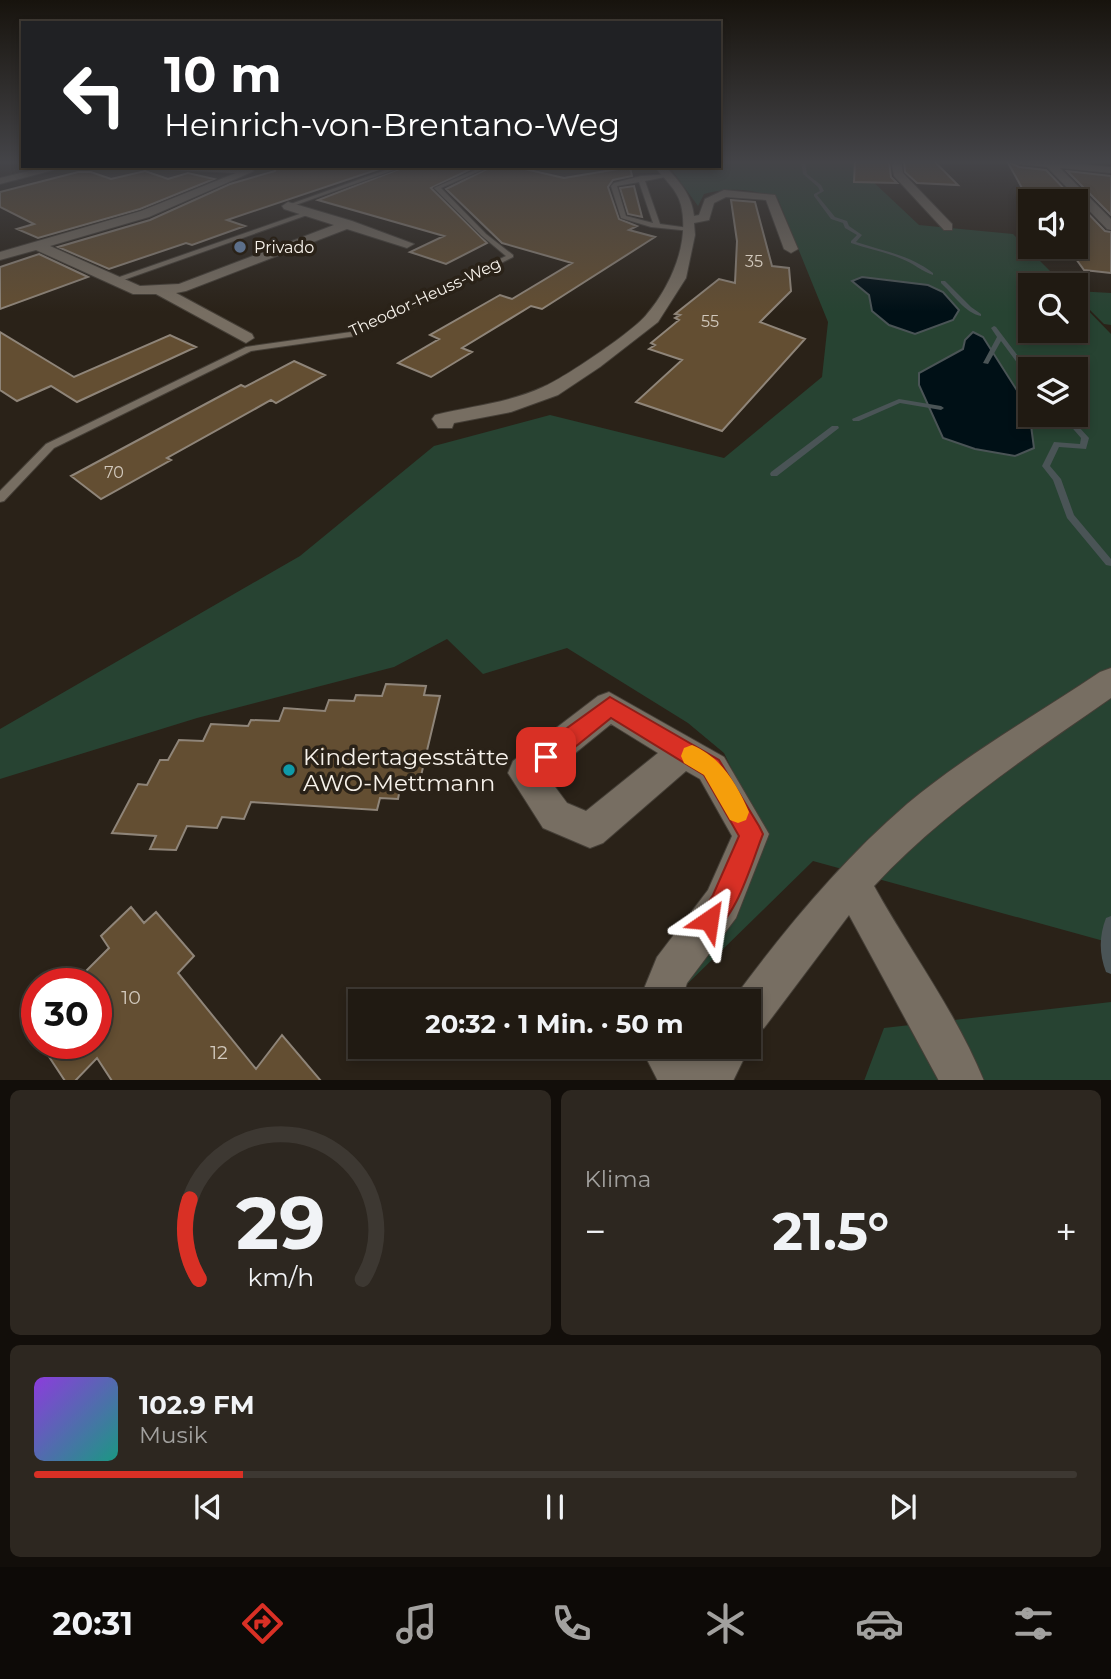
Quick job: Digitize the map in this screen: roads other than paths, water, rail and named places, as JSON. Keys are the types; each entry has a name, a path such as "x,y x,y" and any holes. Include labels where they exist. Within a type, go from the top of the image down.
{"street":[{"path":"0,256 151,211"},
{"path":"445,424 442,419 504,408 551,391 594,363 652,319 679,278 689,225 688,211"},
{"path":"689,225 705,217 706,211"},
{"path":"777,211 791,249"},
{"path":"933,211 948,227"},
{"path":"1097,211 1111,226"},
{"path":"311,212 407,244"},
{"path":"39,246 138,291 161,291 181,288 348,224"},
{"path":"161,291 253,342"},
{"path":"761,996 789,957 852,882 897,837 973,775 1111,681"},
{"path":"664,989 671,971 722,904 751,834 712,768 685,751"},
{"path":"852,882 891,956 953,1058 962,1080"},
{"path":"670,1059 684,1080"},
{"path":"708,1080 720,1059"}],"lane":[{"name":"Theodor-Heuss-Weg","path":"0,498 50,446 253,342 353,334 511,256 460,211"},
{"path":"620,211 623,217 657,225 689,225"},
{"path":"652,211 657,225"},
{"path":"112,281 311,212"}],"waterway":[{"path":"828,211 833,218 845,222 847,227 860,235 853,242 904,258 931,274"},
{"path":"943,282 979,315"},
{"path":"994,328 1018,360"},
{"path":"986,363 1000,337"},
{"path":"856,419 899,401 941,408"},
{"path":"1075,427 1085,438 1083,447 1057,444 1046,466 1057,479 1070,516 1109,563"},
{"path":"774,474 835,428"},
{"path":"1111,923 1107,950 1111,967"}],"place":[{"name":"Privado","path":"240,247"},
{"name":"Kindertagesstätte AWO-Mettmann","path":"289,770"}]}
